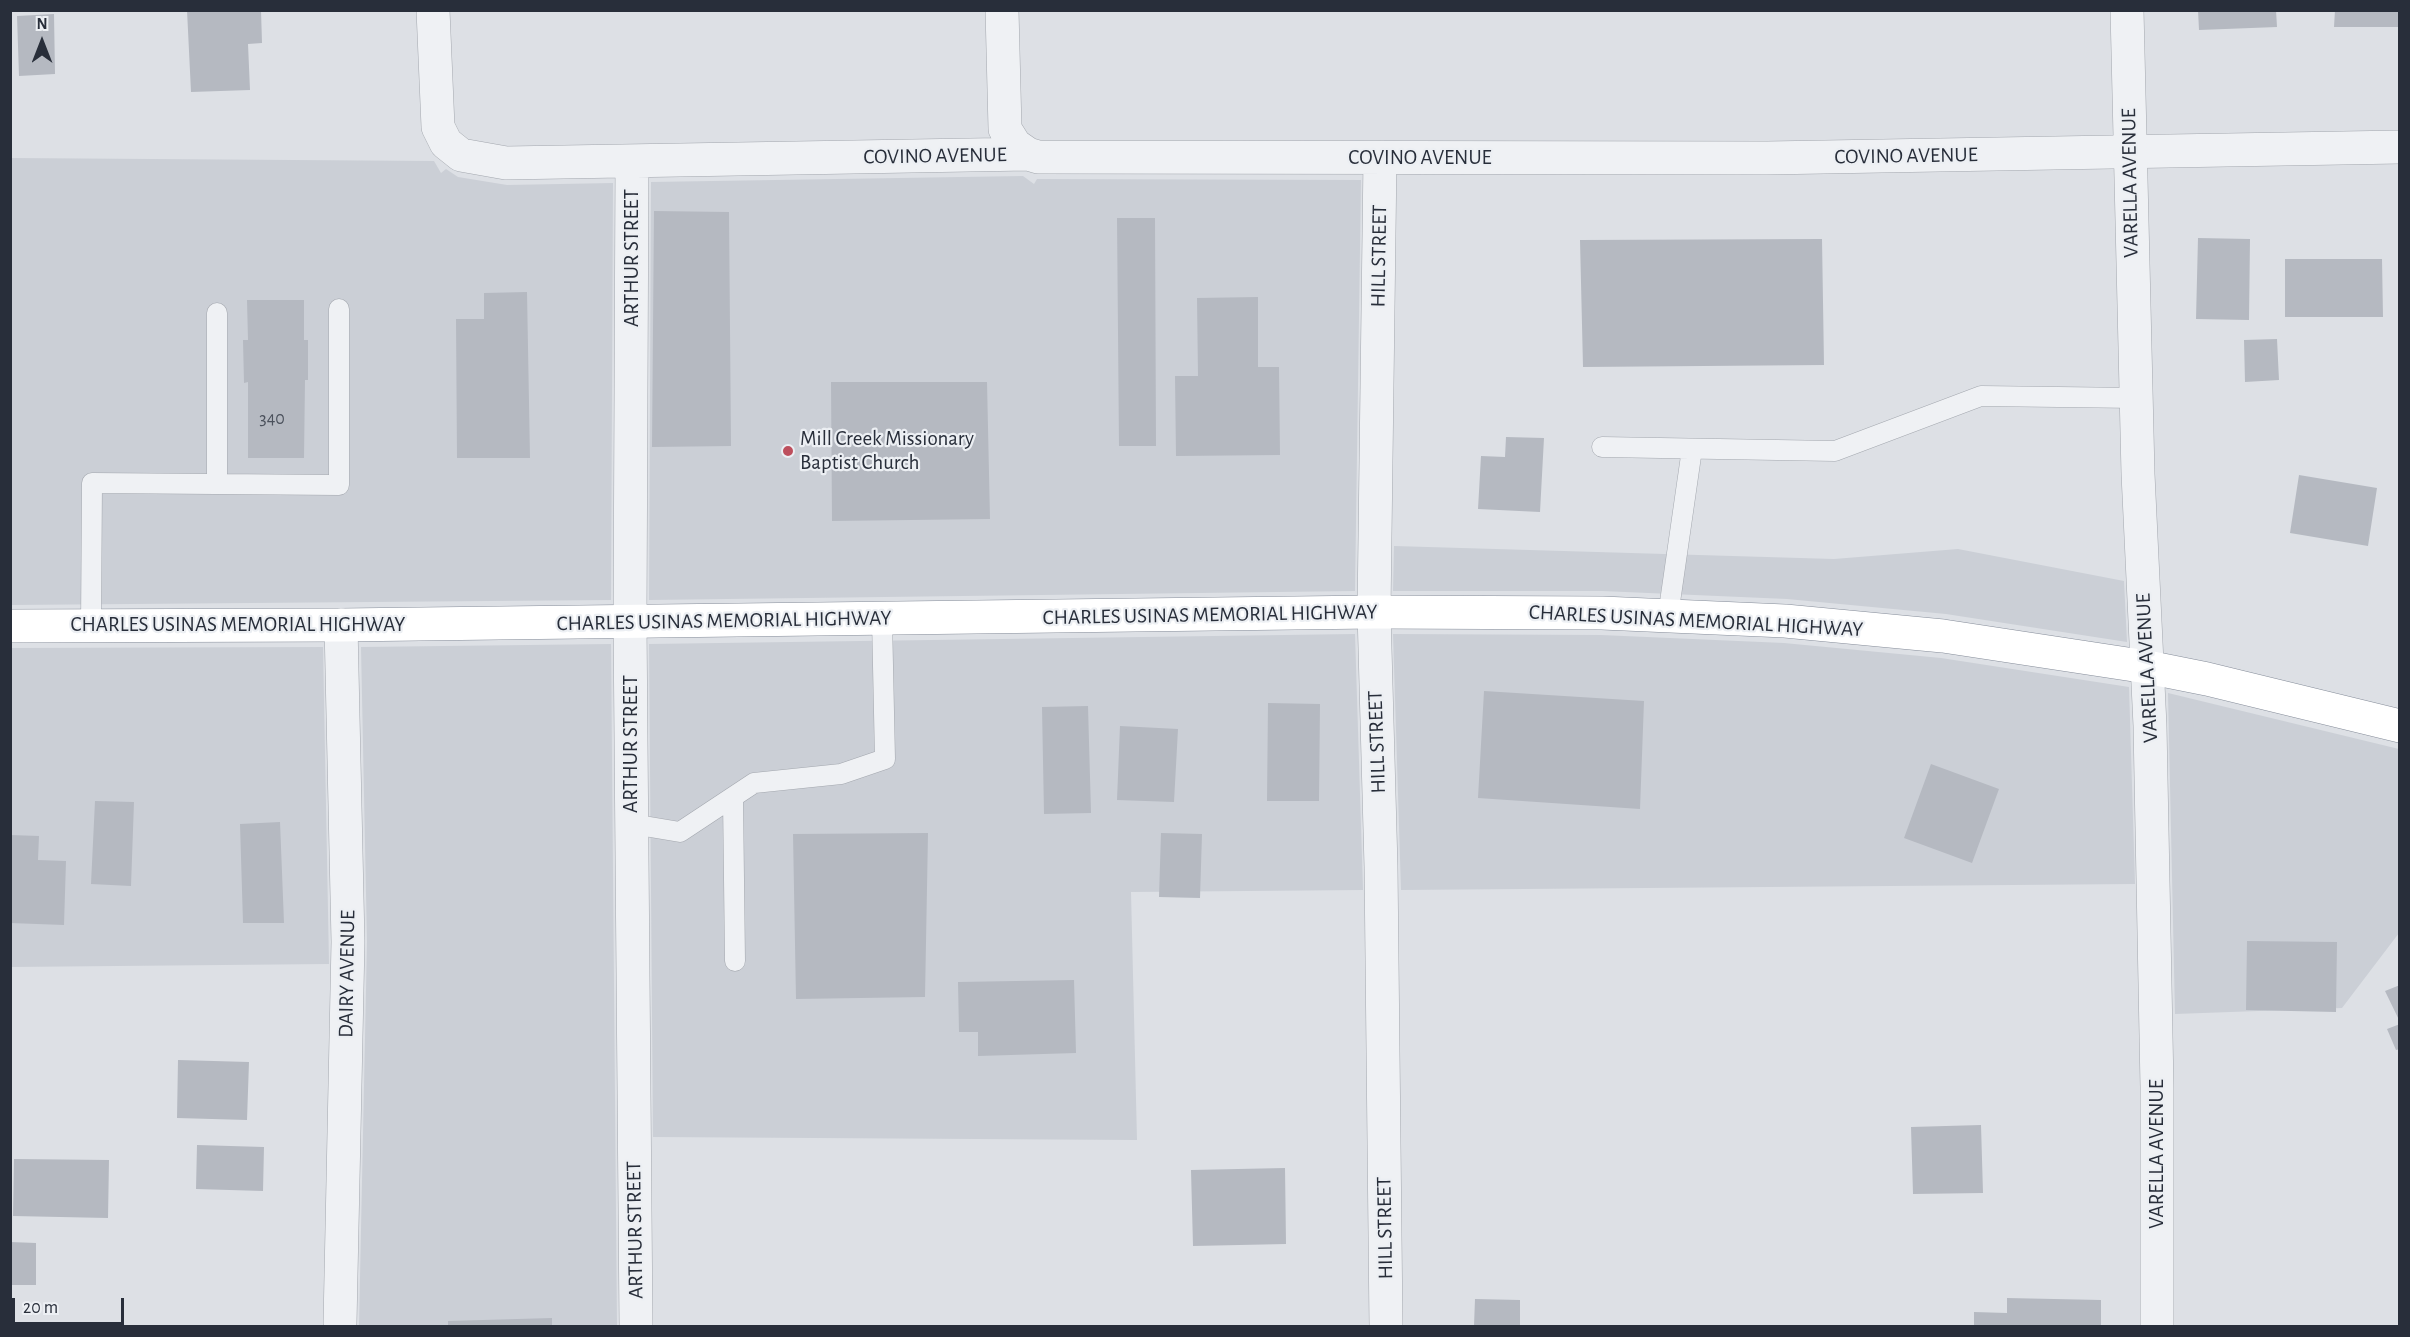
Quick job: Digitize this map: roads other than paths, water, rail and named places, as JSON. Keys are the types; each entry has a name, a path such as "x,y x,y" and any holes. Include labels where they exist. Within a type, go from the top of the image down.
{"highway":[{"name":"CHARLES USINAS MEMORIAL HIGHWAY","path":"10,626 341,625 1374,612 1602,613 1785,621 1943,636 2147,667 2207,679 2400,726"}],"street":[{"name":"COVINO AVENUE","path":"433,10 438,127 446,143 460,155 506,163 1028,154 1038,157 1767,158 2400,147"},
{"path":"1002,10 1005,129 1015,145 1028,154"},
{"name":"VARELLA AVENUE","path":"2127,10 2136,398 2151,737 2157,1075 2157,1326"},
{"name":"HILL STREET","path":"1380,158 1374,612 1381,867 1386,1326"},
{"name":"ARTHUR STREET","path":"632,161 630,622 636,1326"},
{"name":"DAIRY AVENUE","path":"340,1323 348,942 341,625"}],"lane":[{"path":"91,626 92,483 339,484 339,309"},
{"path":"217,313 217,484"},
{"path":"1602,447 1835,452 1981,396 2136,398"},
{"path":"1668,616 1692,449"},
{"path":"632,824 680,832 754,783 841,774 885,759 882,619"},
{"path":"733,798 735,962"}],"place":[{"name":"Mill Creek Missionary Baptist Church","path":"788,451"}]}
